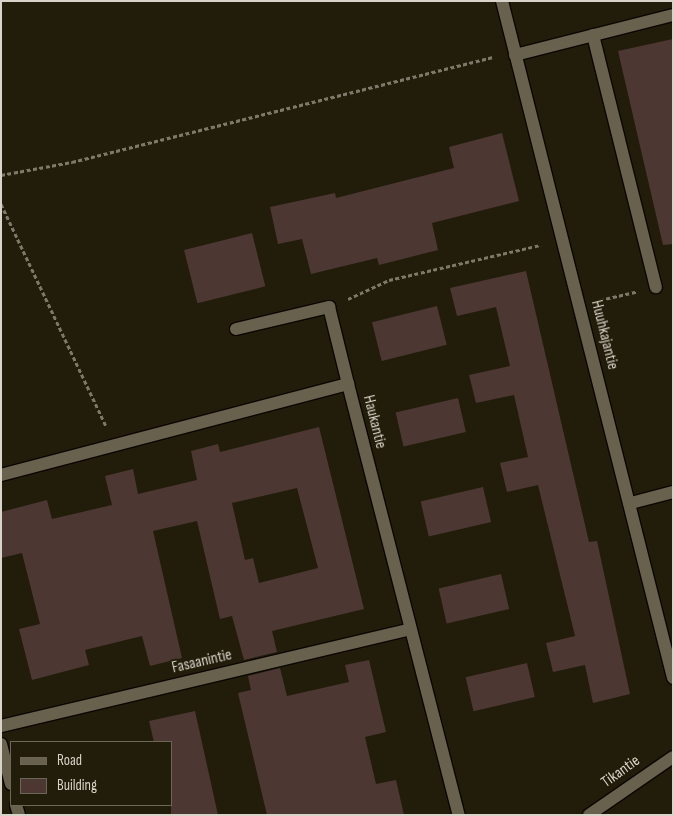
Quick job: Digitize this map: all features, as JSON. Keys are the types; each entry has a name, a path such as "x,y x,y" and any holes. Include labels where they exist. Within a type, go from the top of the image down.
{"street":[{"name":"Huuhkajantie","path":"502,1 631,503 673,678"},
{"path":"515,54 673,14"},
{"path":"593,35 656,287"},
{"path":"236,329 329,307 348,384"},
{"name":"Haukantie","path":"1,475 348,384 459,815"},
{"path":"631,503 673,492"},
{"name":"Fasaanintie","path":"1,726 410,629"},
{"path":"1,744 10,780"},
{"name":"Tikantie","path":"589,815 673,757"}],"path":[{"path":"1,175 72,162 375,83 515,54"},
{"path":"1,204 115,444"},
{"path":"329,307 389,280 563,240"},
{"path":"580,304 656,287"}],"building":[{"path":"673,39 673,244 663,245 618,51"},
{"path":"502,133 519,201 432,223 438,250 379,265 377,258 311,274 302,239 278,244 270,207 335,193 336,198 454,168 449,147"},
{"path":"252,233 265,286 197,303 184,250"},
{"path":"526,271 589,542 597,541 630,694 593,703 585,665 553,672 546,643 575,636 538,485 507,492 500,463 528,457 514,395 476,403 469,375 510,366 496,307 457,316 450,288"},
{"path":"437,306 447,345 382,361 372,322"},
{"path":"458,398 466,432 404,446 396,412"},
{"path":"319,427 364,609 272,631 277,652 244,660 232,616 220,619 197,521 153,531 182,658 150,666 142,636 85,650 89,665 32,680 19,629 40,624 22,553 1,558 1,512 47,500 52,519 112,505 105,476 133,469 138,494 197,480 191,451 218,444 220,452","holes":["297,488 318,568 259,583 253,558 245,560 232,503"]},
{"path":"483,487 491,522 429,536 421,501"},
{"path":"501,574 509,609 447,623 439,588"},
{"path":"369,660 386,732 365,737 376,784 396,780 404,815 267,815 238,693 251,690 248,676 280,668 287,696 349,682 345,665"},
{"path":"527,663 535,697 473,711 466,677"},
{"path":"195,711 218,815 171,815 172,741 154,741 149,721"}]}
